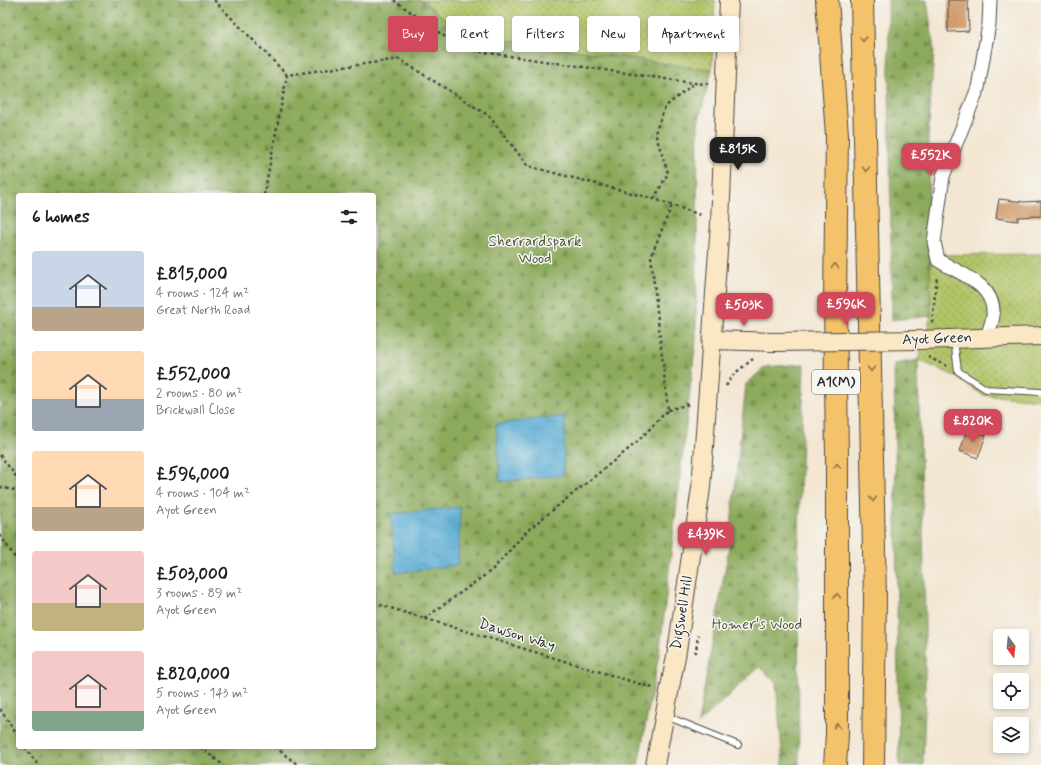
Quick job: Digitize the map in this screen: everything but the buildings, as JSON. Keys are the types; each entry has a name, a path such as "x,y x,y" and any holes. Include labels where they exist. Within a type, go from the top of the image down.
{"highway":[{"name":"A1(M)","path":"827,0 837,135 834,302 837,457 837,734 835,765"},
{"name":"A1(M)","path":"862,0 875,597 873,765"}],"main road":[{"name":"Digswell Hill","path":"655,765 677,651 701,488 706,399 713,340 720,222 729,0"},
{"name":"Ayot Green","path":"713,340 773,342 924,340 1041,336"}],"street":[{"path":"987,337 993,315 989,296 981,285 938,260 934,242 944,176 978,88 989,24 990,0"}],"lane":[{"path":"954,339 958,371 986,389 1041,392"},
{"path":"665,716 738,745"}],"path":[{"path":"214,0 287,75"},
{"path":"394,0 462,49 693,84 708,84"},
{"path":"287,75 399,60 490,116 528,166 654,199 701,216"},
{"path":"264,193 287,75"},
{"path":"654,199 668,173 654,133 665,107 693,84"},
{"path":"668,410 651,256 672,205"},
{"path":"938,260 933,322 924,340 958,371"},
{"path":"424,619 492,570 528,530 636,443 668,410 689,404"},
{"path":"0,455 16,477"},
{"path":"0,487 16,491"},
{"path":"0,535 16,559"},
{"name":"Dawson Way","path":"376,604 654,689"},
{"path":"0,710 16,733"},
{"path":"26,749 38,765"},
{"path":"203,749 223,765"},
{"path":"277,749 298,765"}],"green space":[{"name":"Sherrardspark Wood","path":"0,0 421,0 446,19 446,52 504,52 504,40 512,41 512,52 579,51 688,67 712,69 698,124 696,339 660,649 638,765 0,765"},
{"path":"421,0 715,0 714,16 648,16 648,52 713,52 712,69 688,67 579,51 579,16 512,16 512,41 504,40 504,16 446,16 446,19"},
{"path":"888,0 927,0 934,50 928,138 931,316 892,320"},
{"path":"1041,254 1041,400 983,395 953,375 918,360 931,316 930,255"},
{"path":"918,360 925,613 925,714 923,765 899,765 894,364"},
{"name":"Homer's Wood","path":"804,364 798,572 799,765 783,765 776,682 759,667 698,724 728,553 746,384 765,367"}],"water":[{"path":"565,416 563,475 500,482 496,424"},
{"path":"460,507 458,565 396,573 391,514"}]}
